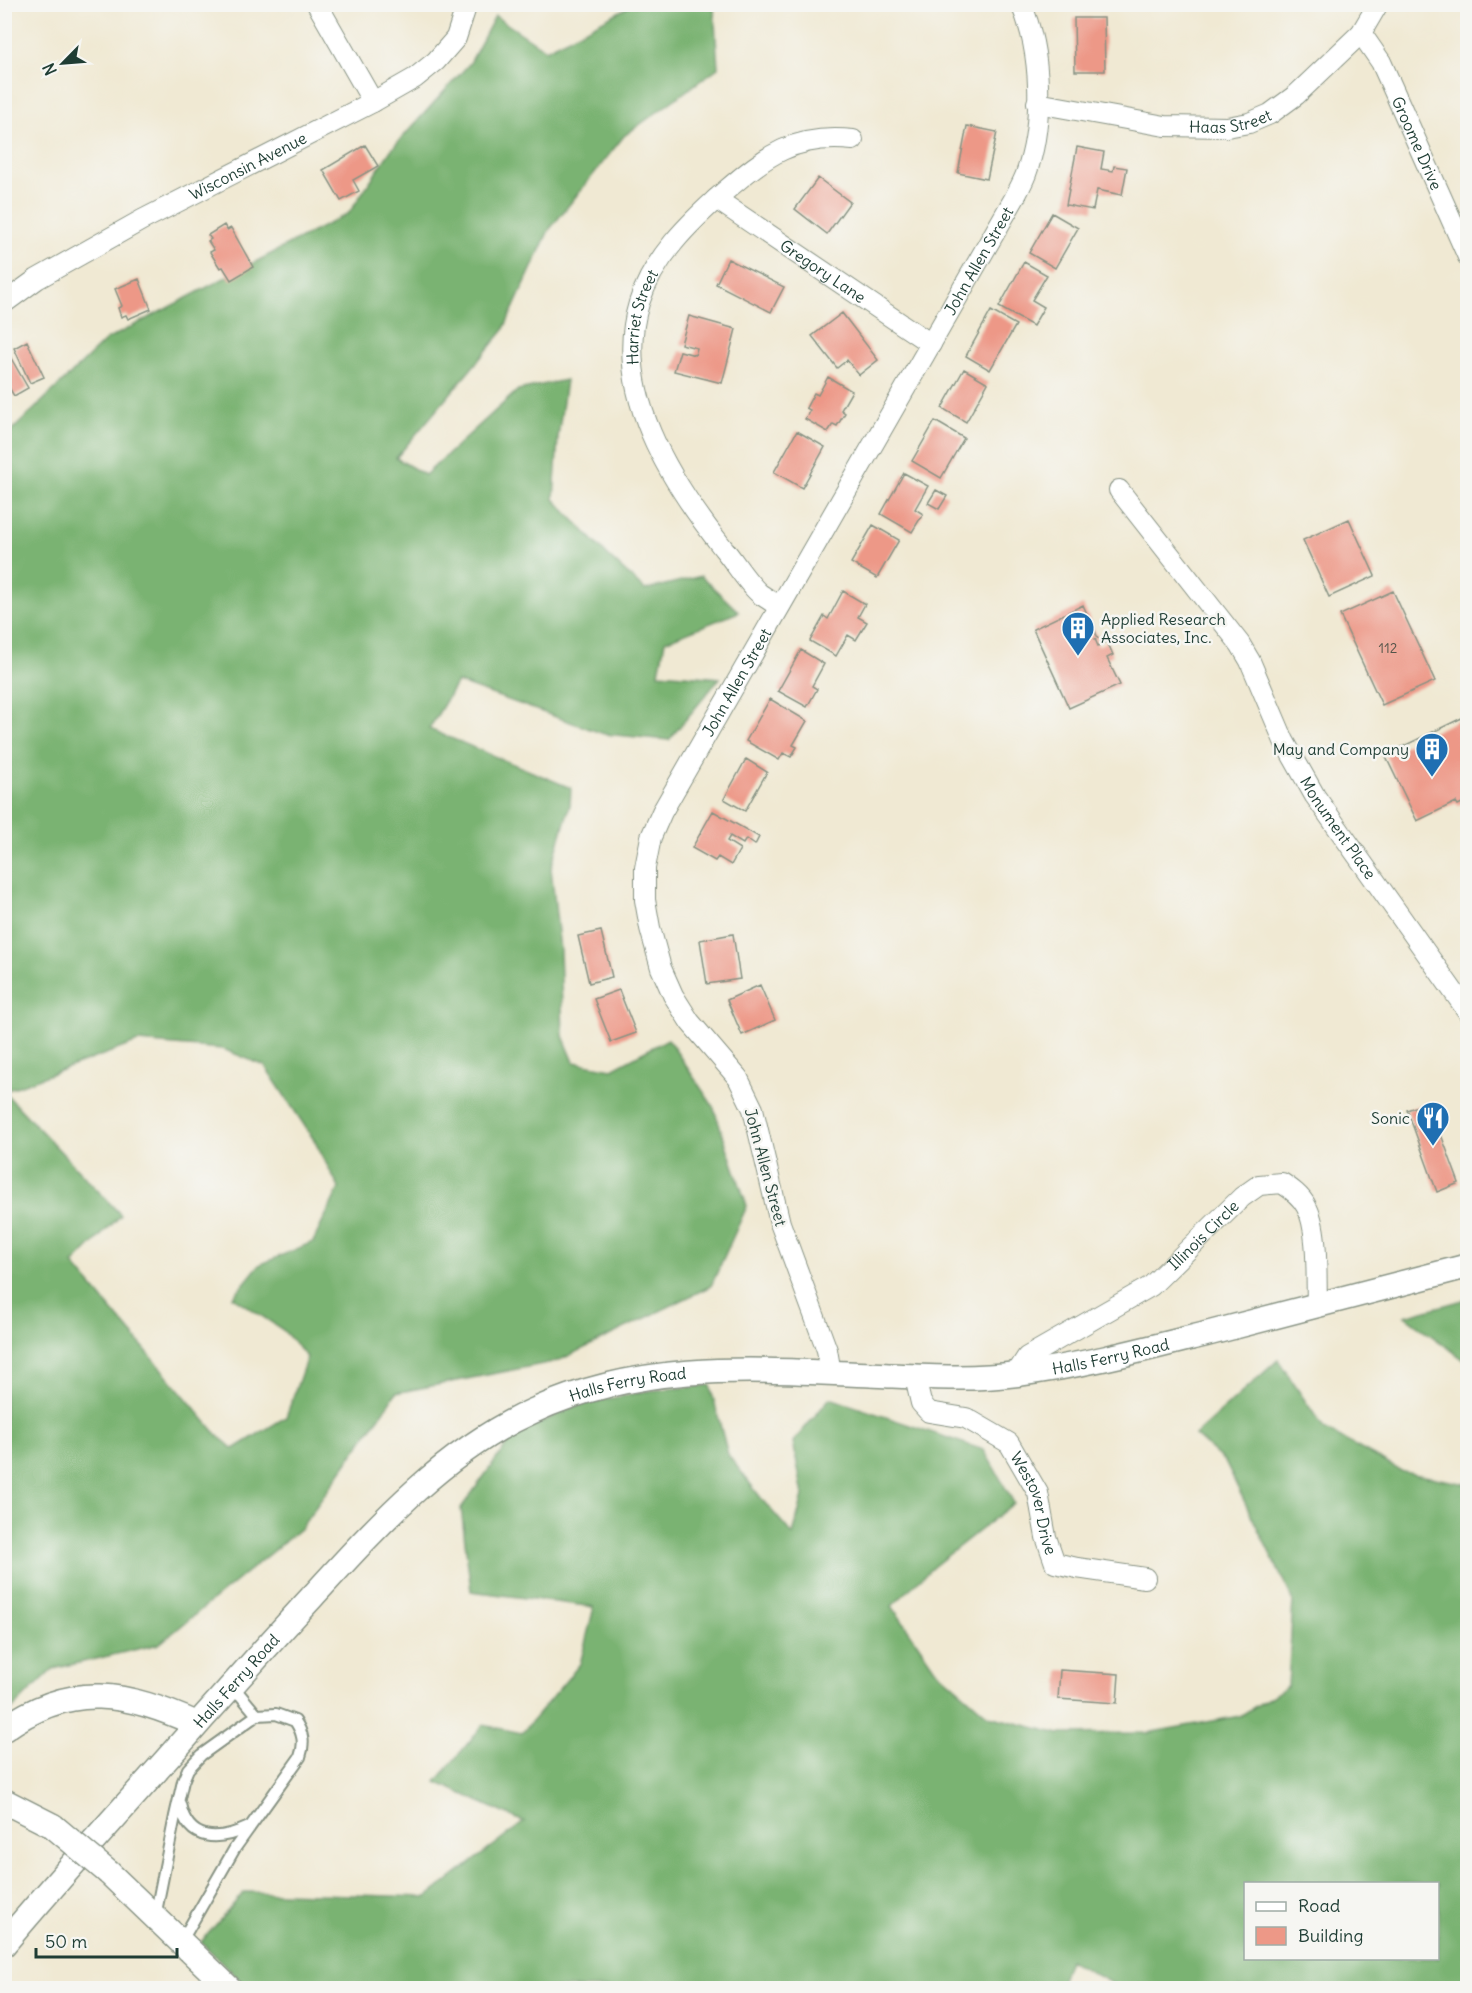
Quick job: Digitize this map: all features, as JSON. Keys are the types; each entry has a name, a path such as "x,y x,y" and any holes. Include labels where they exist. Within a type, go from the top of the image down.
{"street":[{"path":"317,4 373,102"},
{"name":"Wisconsin Avenue","path":"4,303 37,279 142,220 416,78 436,61 456,38 467,4"},
{"name":"John Allen Street","path":"831,1373 827,1350 780,1223 753,1109 738,1078 690,1023 673,995 661,968 645,900 645,868 651,837 662,812 1014,199 1026,174 1033,146 1037,103 1035,54 1029,22 1021,4"},
{"name":"Haas Street","path":"1037,103 1165,126 1227,127 1249,123 1270,114 1296,95 1361,33 1378,4"},
{"name":"Groome Drive","path":"1361,33 1381,62 1467,257"},
{"name":"Harriet Street","path":"779,607 759,592 698,516 668,469 652,438 635,375 632,347 634,326 639,302 653,272 673,242 716,199 767,157 788,148 813,139 854,140"},
{"name":"Gregory Lane","path":"716,199 931,344"},
{"name":"Monument Place","path":"1119,490 1240,644 1250,661 1290,753 1315,796 1467,1012"},
{"name":"Illinois Circle","path":"1016,1374 1027,1357 1151,1287 1242,1197 1259,1185 1282,1182 1294,1191 1307,1207 1314,1236 1317,1306"},
{"name":"Halls Ferry Road","path":"4,1944 232,1685 360,1544 463,1451 492,1432 534,1410 603,1385 673,1373 718,1370 962,1378 1016,1374 1120,1355 1467,1266"},
{"name":"Westover Drive","path":"915,1377 921,1403 928,1412 966,1418 1009,1443 1038,1494 1046,1537 1054,1563 1145,1578"},
{"path":"4,1729 46,1707 89,1696 112,1696 134,1700 198,1724"},
{"path":"4,1801 53,1826 109,1872 229,1989"}],"lane":[{"path":"232,1685 257,1715"},
{"path":"155,1917 183,1781 188,1769 201,1755 257,1715 276,1714 295,1721 303,1737 304,1748 300,1757 235,1848 181,1942"},
{"path":"179,1800 182,1815 194,1831 210,1836 233,1834 252,1825"}],"green space":[{"path":"700,4 714,7 718,68 624,136 549,230 503,331 396,458 425,475 518,390 566,380 558,437 554,499 608,556 645,590 701,576 739,612 665,641 659,673 720,678 669,740 604,734 457,682 429,729 571,788 570,805 551,868 560,950 563,1036 574,1062 612,1069 668,1039 713,1106 747,1206 711,1286 558,1361 396,1393 301,1528 159,1644 53,1669 5,1716 4,1092 121,1215 73,1264 219,1437 234,1449 286,1417 307,1357 283,1330 233,1297 259,1265 313,1242 339,1188 314,1140 265,1066 223,1049 138,1042 5,1091 5,437 106,340 349,213 391,150 470,63 495,16 546,50 632,5"},
{"path":"1467,1299 1467,1362 1405,1316"},
{"path":"1278,1360 1324,1429 1403,1472 1467,1484 1467,1988 1120,1988 1069,1960 1059,1988 248,1988 201,1942 244,1892 427,1897 524,1822 436,1782 483,1725 522,1733 580,1664 594,1607 471,1591 461,1508 513,1436 575,1406 646,1391 710,1385 728,1455 793,1535 803,1495 793,1442 830,1398 984,1450 1014,1503 933,1567 892,1606 935,1669 989,1716 1060,1734 1147,1733 1240,1716 1288,1686 1293,1600 1225,1462 1195,1435"}],"building":[{"path":"1074,18 1104,18 1105,71 1075,71"},
{"path":"967,126 997,132 987,179 958,173"},
{"path":"365,145 378,166 353,180 359,191 341,201 323,170"},
{"path":"1077,147 1104,152 1101,169 1113,171 1114,166 1127,168 1122,195 1097,190 1093,210 1066,205"},
{"path":"818,178 850,202 827,234 795,209"},
{"path":"1052,213 1078,228 1055,268 1029,253"},
{"path":"224,225 227,230 231,228 253,267 231,280 210,252 214,250 208,241 211,239 208,235"},
{"path":"728,259 784,287 771,312 716,284"},
{"path":"1024,262 1047,275 1032,300 1044,307 1033,326 999,307"},
{"path":"139,279 151,309 128,319 126,315 121,317 118,308 122,306 115,289"},
{"path":"991,311 1016,325 990,370 966,356"},
{"path":"842,313 878,360 859,375 847,360 837,368 812,336"},
{"path":"689,316 736,329 722,383 674,371 680,351 695,355 697,348 681,344"},
{"path":"27,341 44,377 30,383 14,348"},
{"path":"8,353 28,388 14,396 4,379 4,355"},
{"path":"964,369 988,383 966,422 942,408"},
{"path":"828,377 852,391 841,410 845,413 837,426 833,424 828,432 805,419 810,410 806,408 814,393 818,395"},
{"path":"935,421 964,438 941,478 912,461"},
{"path":"797,431 825,447 802,488 774,472"},
{"path":"904,473 928,486 915,509 923,514 912,532 881,514"},
{"path":"936,490 947,496 939,509 928,503"},
{"path":"1349,519 1375,576 1329,597 1303,540"},
{"path":"873,525 899,540 877,578 851,563"},
{"path":"843,591 865,604 858,617 867,622 856,640 848,635 836,656 810,641 824,616 828,619"},
{"path":"1393,591 1435,681 1382,705 1340,615"},
{"name":"Applied Research Associates, Inc.","path":"1083,605 1098,638 1095,639 1098,646 1107,641 1113,655 1107,658 1120,685 1069,708 1033,629"},
{"path":"801,650 824,664 812,686 817,689 807,707 778,691"},
{"path":"770,699 807,721 793,745 797,747 791,757 783,753 779,760 746,741"},
{"name":"May and Company","path":"1468,715 1468,800 1458,805 1456,802 1417,821 1385,755"},
{"path":"746,759 767,772 745,811 724,799"},
{"path":"713,811 759,837 755,845 746,839 743,844 730,836 727,841 740,849 731,865 718,857 715,861 692,848"},
{"path":"601,931 612,977 589,983 578,936"},
{"path":"733,934 740,979 707,984 700,940"},
{"path":"760,985 775,1020 742,1035 727,1000"},
{"path":"619,990 636,1033 611,1042 594,999"},
{"name":"Sonic","path":"1429,1102 1459,1183 1437,1192 1407,1110"},
{"path":"1060,1670 1119,1674 1117,1703 1058,1699"}],"place":[{"name":"Applied Research Associates, Inc.","path":"1078,657"},
{"name":"May and Company","path":"1432,778"},
{"name":"Sonic","path":"1433,1147"}]}
